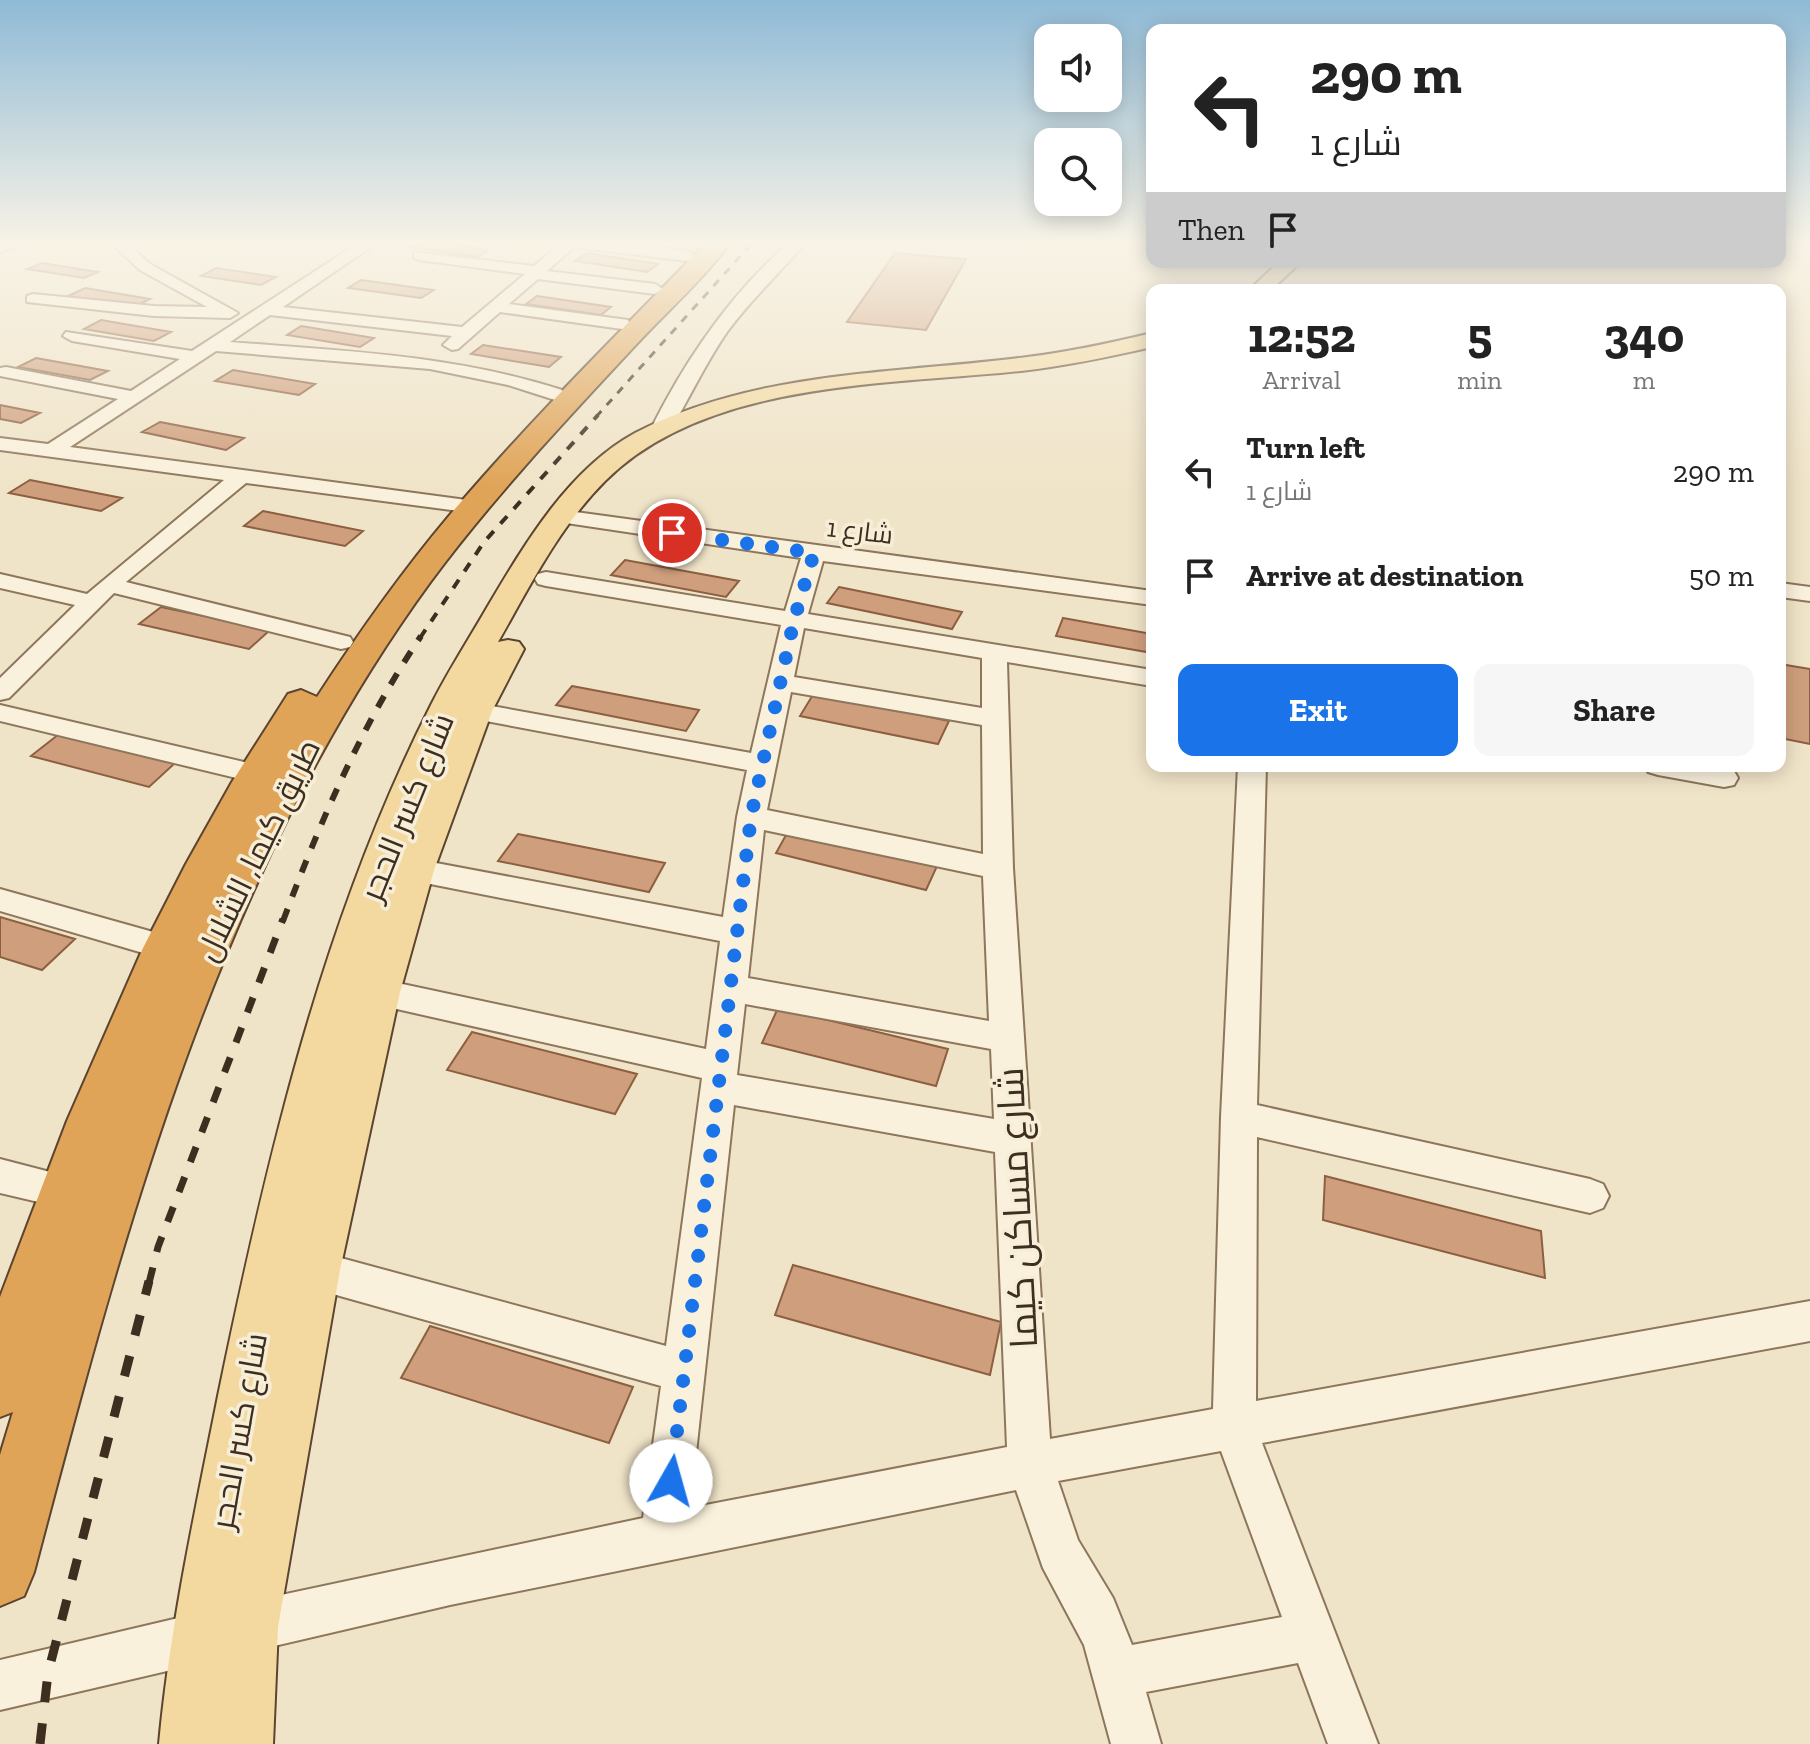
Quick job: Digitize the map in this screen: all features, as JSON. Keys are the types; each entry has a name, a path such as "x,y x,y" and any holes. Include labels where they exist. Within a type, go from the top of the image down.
{"highway":[{"name":"طريق كيما, الشلال","path":"0,1386 64,1191 113,1068 192,891 257,774 341,642 632,323"},
{"name":"طريق كيما, الشلال","path":"0,1572 82,1284 149,1092 211,939 271,814 328,711 463,505 555,394 622,324"}],"main road":[{"name":"شارع كسر الحجر","path":"191,1744 201,1638 268,1268 349,960 378,869 446,708 520,575 574,518 614,487 662,437 721,407 788,390 1059,360 1146,341"},
{"name":"شارع كسر الحجر","path":"662,437 774,405 1079,370 1146,354"},
{"name":"شارع كسر الحجر","path":"241,1744 248,1627 315,1270 379,992 415,870 475,711 546,579 574,518"}],"street":[{"path":"53,450 248,323"},
{"path":"384,323 466,333"},
{"path":"429,364 477,323"},
{"path":"617,323 622,324"},
{"path":"662,437 685,382 729,323"},
{"path":"72,336 197,357"},
{"path":"214,346 429,364 496,376 555,394"},
{"path":"6,372 134,397"},
{"path":"0,444 463,505"},
{"path":"0,465 25,447"},
{"path":"0,692 100,593 244,474"},
{"name":"شارع 1","path":"574,518 1146,597"},
{"path":"664,1535 751,817 794,620 814,553"},
{"path":"546,579 1146,677"},
{"path":"0,581 100,593 341,642"},
{"path":"1786,591 1810,594"},
{"name":"شارع مساكن كيما","path":"994,652 998,868 1030,1464 1059,1552 1096,1615 1136,1744"},
{"path":"780,682 995,719"},
{"path":"475,711 762,764"},
{"path":"0,713 257,774"},
{"path":"1252,772 1239,1117 1234,1427 1353,1744"},
{"path":"1691,772 1724,778"},
{"path":"751,817 998,868"},
{"path":"415,870 737,932"},
{"path":"0,900 167,948"},
{"path":"730,988 1008,1038"},
{"path":"379,992 719,1077 1013,1139"},
{"path":"1239,1117 1590,1196"},
{"path":"0,1176 64,1191"},
{"path":"315,1270 684,1372"},
{"path":"0,1685 664,1535 1030,1464 1810,1321"},
{"path":"1116,1673 1311,1636"}],"building":[{"path":"95,323 121,323 171,332 154,341 84,329"},
{"path":"861,323 930,323 926,330"},
{"path":"301,326 374,338 360,347 287,335"},
{"path":"483,345 561,357 549,367 471,354"},
{"path":"36,358 108,371 90,380 18,367"},
{"path":"233,370 315,384 299,395 215,381"},
{"path":"0,405 40,413 21,423 0,419"},
{"path":"160,422 244,438 226,450 142,432"},
{"path":"30,480 122,498 101,511 9,493"},
{"path":"263,511 363,531 345,546 244,526"},
{"path":"625,560 739,581 726,597 611,575"},
{"path":"839,587 962,612 952,629 827,603"},
{"path":"161,607 270,630 249,649 139,624"},
{"path":"1063,618 1146,633 1146,652 1056,636"},
{"path":"1786,665 1810,669 1810,744 1786,739"},
{"path":"572,686 699,710 686,731 556,705"},
{"path":"814,693 949,721 938,744 800,716"},
{"path":"59,734 175,763 149,787 31,756"},
{"path":"790,828 938,864 926,890 776,853"},
{"path":"518,834 665,863 649,892 498,861"},
{"path":"0,917 75,939 42,970 0,957"},
{"path":"778,1008 948,1049 936,1086 762,1043"},
{"path":"472,1032 637,1074 615,1114 447,1070"},
{"path":"1325,1176 1541,1231 1545,1278 1323,1220"},
{"path":"793,1265 1001,1322 990,1375 775,1315"},
{"path":"430,1326 633,1387 609,1443 401,1378"}],"railway":[{"path":"596,417 680,323"},
{"path":"420,638 484,542 598,415"},
{"path":"283,921 344,774 380,704 421,636"},
{"path":"149,1283 158,1247 283,919"},
{"path":"40,1744 48,1673 149,1281"}],"route":[{"path":"671,1481 751,817 794,620 814,553 672,533"}]}
